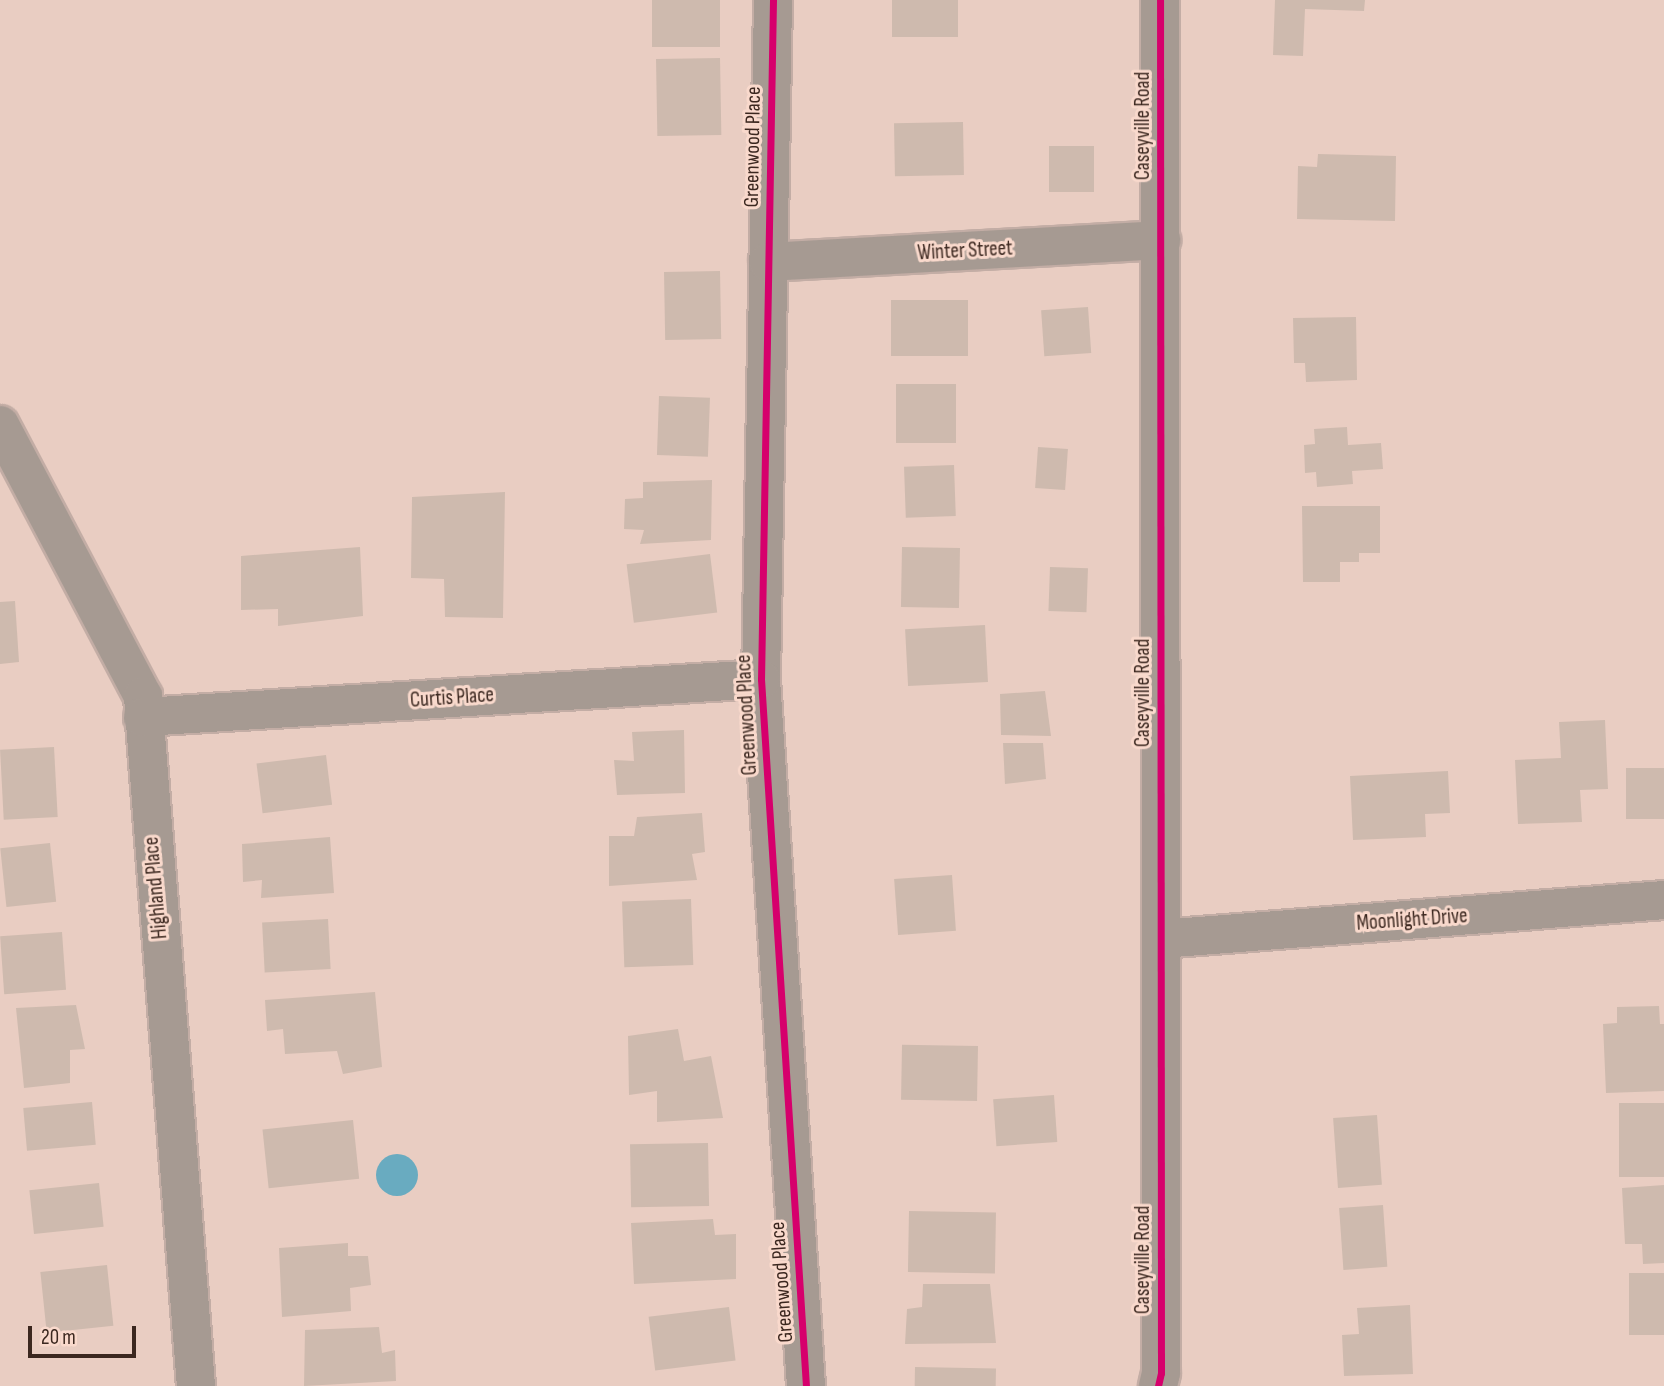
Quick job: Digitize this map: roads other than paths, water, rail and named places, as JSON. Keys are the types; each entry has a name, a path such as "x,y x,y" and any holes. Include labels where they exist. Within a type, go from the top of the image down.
{"street":[{"name":"Greenwood Place","path":"773,0 761,679 806,1386"},
{"name":"Caseyville Road","path":"1158,1386 1161,1373 1160,0"},
{"name":"Winter Street","path":"768,262 1161,240"},
{"name":"Highland Place","path":"0,425 143,696 196,1386"},
{"name":"Curtis Place","path":"143,717 761,679"},
{"name":"Moonlight Drive","path":"1161,939 1664,900"}],"water":[{"path":"397,1154 412,1160 418,1175 412,1190 397,1196 382,1190 376,1175 382,1160"}]}
